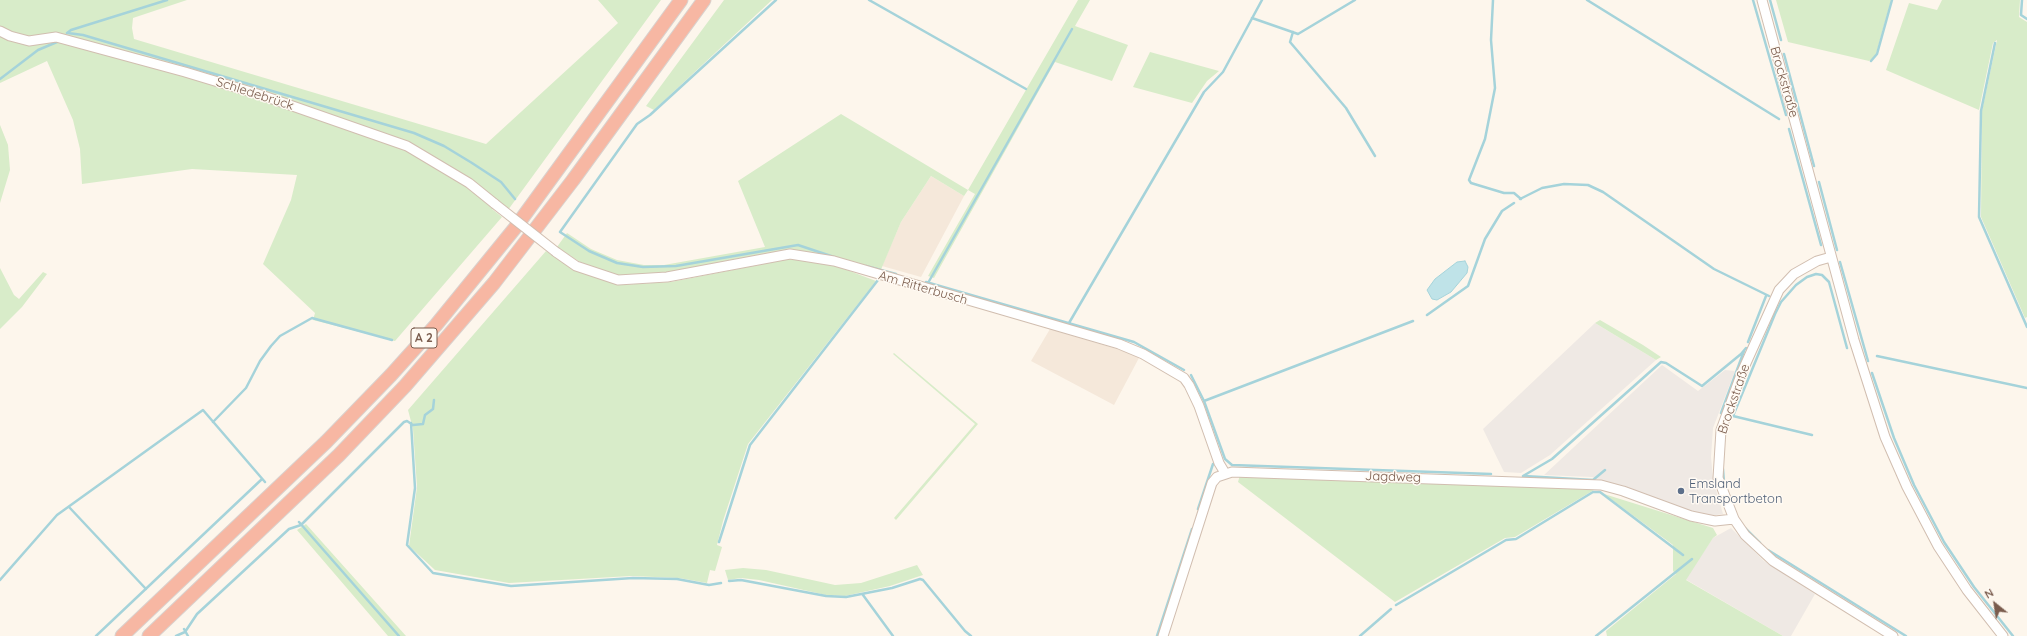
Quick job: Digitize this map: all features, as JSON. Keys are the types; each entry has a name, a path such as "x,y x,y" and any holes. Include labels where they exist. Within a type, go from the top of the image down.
{"highway":[{"name":"A 2","path":"122,636 326,442 431,330 515,228 681,0"},
{"name":"A 2","path":"149,636 334,460 410,381 494,283 573,180 704,0"}],"street":[{"name":"Brockstraße","path":"1762,0 1831,257 1885,436 1907,487 1938,546 1967,590 2003,636"},
{"name":"Schledebrück","path":"0,31 10,36 29,41 56,37 185,72 261,95 407,146 469,183 556,252"},
{"name":"Am Ritterbusch","path":"556,252 576,266 618,280 667,277 790,254 834,261 1119,344 1143,354 1184,378 1199,406 1219,463 1225,473"},
{"name":"Brockstraße","path":"1831,257 1817,261 1794,274 1778,290 1742,372 1721,430 1718,478 1734,519 1745,534 1773,561 1893,636"},
{"name":"Jagdweg","path":"1225,473 1239,471 1601,485 1623,491 1691,516 1715,521 1734,519"},
{"path":"1163,636 1212,483 1217,477 1225,473"}],"shaded area":[{"path":"931,176 964,196 921,277 882,266 901,222"},
{"path":"1595,323 1656,360 1550,455 1521,473 1504,472 1483,429"},
{"path":"1050,329 1140,356 1114,405 1031,361"},
{"path":"1662,365 1698,391 1725,370 1735,371 1713,428 1711,457 1713,479 1723,514 1710,516 1689,511 1592,477 1544,475"},
{"name":"Emsland Transportbeton","path":"1731,528 1764,561 1815,594 1791,636 1783,636 1685,579 1713,538"}],"green space":[{"path":"0,0 187,0 133,18 132,28 134,39 486,144 618,23 598,0 661,0 508,210 498,201 492,209 502,217 395,341 313,320 315,313 263,264 291,200 297,175 192,169 82,184 80,149 73,120 47,61 0,83"},
{"path":"724,0 772,0 654,110 646,106"},
{"path":"1078,0 1090,0 1075,26 1128,45 1112,81 1055,62 934,278 928,276 975,194 968,190"},
{"path":"1776,0 1891,0 1876,54 1873,59 1869,61 1788,42"},
{"path":"1942,0 2020,0 2019,17 2027,22 2027,317 2025,318 1981,217 1982,111 1997,40 1993,43 1979,110 1886,70 1909,3 1937,10"},
{"path":"1150,52 1219,71 1207,81 1192,103 1133,87"},
{"path":"841,114 968,190 964,196 931,176 901,222 880,272 794,251 668,274 620,276 580,262 557,247 567,233 591,249 617,260 644,265 664,265 765,247 738,181"},
{"path":"0,125 8,145 10,170 0,203"},
{"path":"546,251 574,270 619,285 671,282 789,259 834,265 876,281 748,444 723,521 717,545 722,547 715,571 710,570 707,583 679,578 631,576 509,583 435,570 409,546 417,487 413,429 408,410"},
{"path":"0,268 14,295 19,299 43,272 47,274 22,307 0,329"},
{"path":"1600,320 1661,357 1656,360 1595,323"},
{"path":"894,353 978,424 896,520 894,518 975,424 893,354"},
{"path":"1240,475 1505,485 1594,490 1515,537 1505,538 1395,602 1238,482"},
{"path":"1604,494 1713,528 1717,535 1713,538 1686,580 1783,636 1607,636 1606,631 1676,574 1673,571 1673,545"},
{"path":"306,524 406,636 388,636 297,530"},
{"path":"917,565 923,575 890,586 845,596 826,595 759,580 741,578 728,580 725,570 743,568 766,570 835,585 861,583"}],"water":[{"path":"1465,261 1468,267 1467,273 1451,292 1437,300 1432,299 1427,290 1435,279 1457,262"}],"waterway":[{"path":"67,33 71,30 167,0"},
{"path":"776,0 650,115 637,124 560,232 589,251 617,263 643,267 676,266 798,245 834,257"},
{"path":"869,0 1026,89"},
{"path":"1069,323 1204,92 1223,72 1262,0"},
{"path":"1252,18 1298,34 1355,0"},
{"path":"1493,0 1491,40 1495,88 1485,139 1469,180 1471,183 1504,193 1514,193 1521,199"},
{"path":"1587,0 1779,119"},
{"path":"1753,0 1786,115"},
{"path":"1770,0 1781,40"},
{"path":"1871,61 1877,54 1892,0"},
{"path":"2022,0 2021,15 2027,19"},
{"path":"928,283 1072,29"},
{"path":"1293,32 1290,42 1346,108 1375,156"},
{"path":"68,33 83,35 414,133 444,146 472,163 501,182 515,199"},
{"path":"0,79 38,50 57,42"},
{"path":"1995,43 1981,111 1979,217 2027,327"},
{"path":"1784,54 1814,166"},
{"path":"1789,129 1821,245"},
{"path":"1819,182 1837,250"},
{"path":"1520,199 1542,188 1564,184 1588,185 1603,192 1714,269 1769,296"},
{"path":"1427,315 1468,286 1485,239 1502,211 1514,203"},
{"path":"1840,262 1868,361"},
{"path":"866,266 896,274"},
{"path":"1812,435 1733,416 1781,302 1796,285 1807,277 1816,274 1822,275 1829,282 1847,348"},
{"path":"719,542 750,445 878,280"},
{"path":"926,282 1134,342 1184,370"},
{"path":"1748,342 1766,296"},
{"path":"213,422 246,388 260,361 280,336 312,318 392,340"},
{"path":"1204,401 1413,321"},
{"path":"1523,476 1552,459 1661,362 1666,363 1702,386 1741,354 1746,348"},
{"path":"1721,413 1744,351"},
{"path":"1877,356 2027,388"},
{"path":"1872,373 1894,438 1914,485 1944,542 1974,587 2013,636"},
{"path":"1191,375 1204,401 1225,459 1232,465 1491,474"},
{"path":"176,636 185,632 197,614 289,529 301,525 404,422 407,421 413,425 423,424 425,415 433,409 434,400"},
{"path":"0,580 57,515 203,410 265,482"},
{"path":"411,423 415,488 407,545 433,573 511,586 633,578 677,579 709,585 721,583"},
{"path":"1198,509 1213,464"},
{"path":"1723,469 1724,482"},
{"path":"1524,476 1593,480 1605,470"},
{"path":"96,636 262,479"},
{"path":"1396,605 1506,540 1516,539 1593,492 1600,492 1683,555"},
{"path":"69,507 146,589"},
{"path":"299,522 399,636"},
{"path":"1745,528 1760,543"},
{"path":"1157,636 1192,529"},
{"path":"1768,550 1906,636"},
{"path":"1596,636 1692,559"},
{"path":"729,581 741,580 826,596 846,597 892,588 920,579 923,580 965,631 971,636"},
{"path":"863,595 893,636"},
{"path":"1360,636 1391,609"},
{"path":"184,629 188,636"}],"place":[{"name":"Emsland Transportbeton","path":"1681,491"}]}
